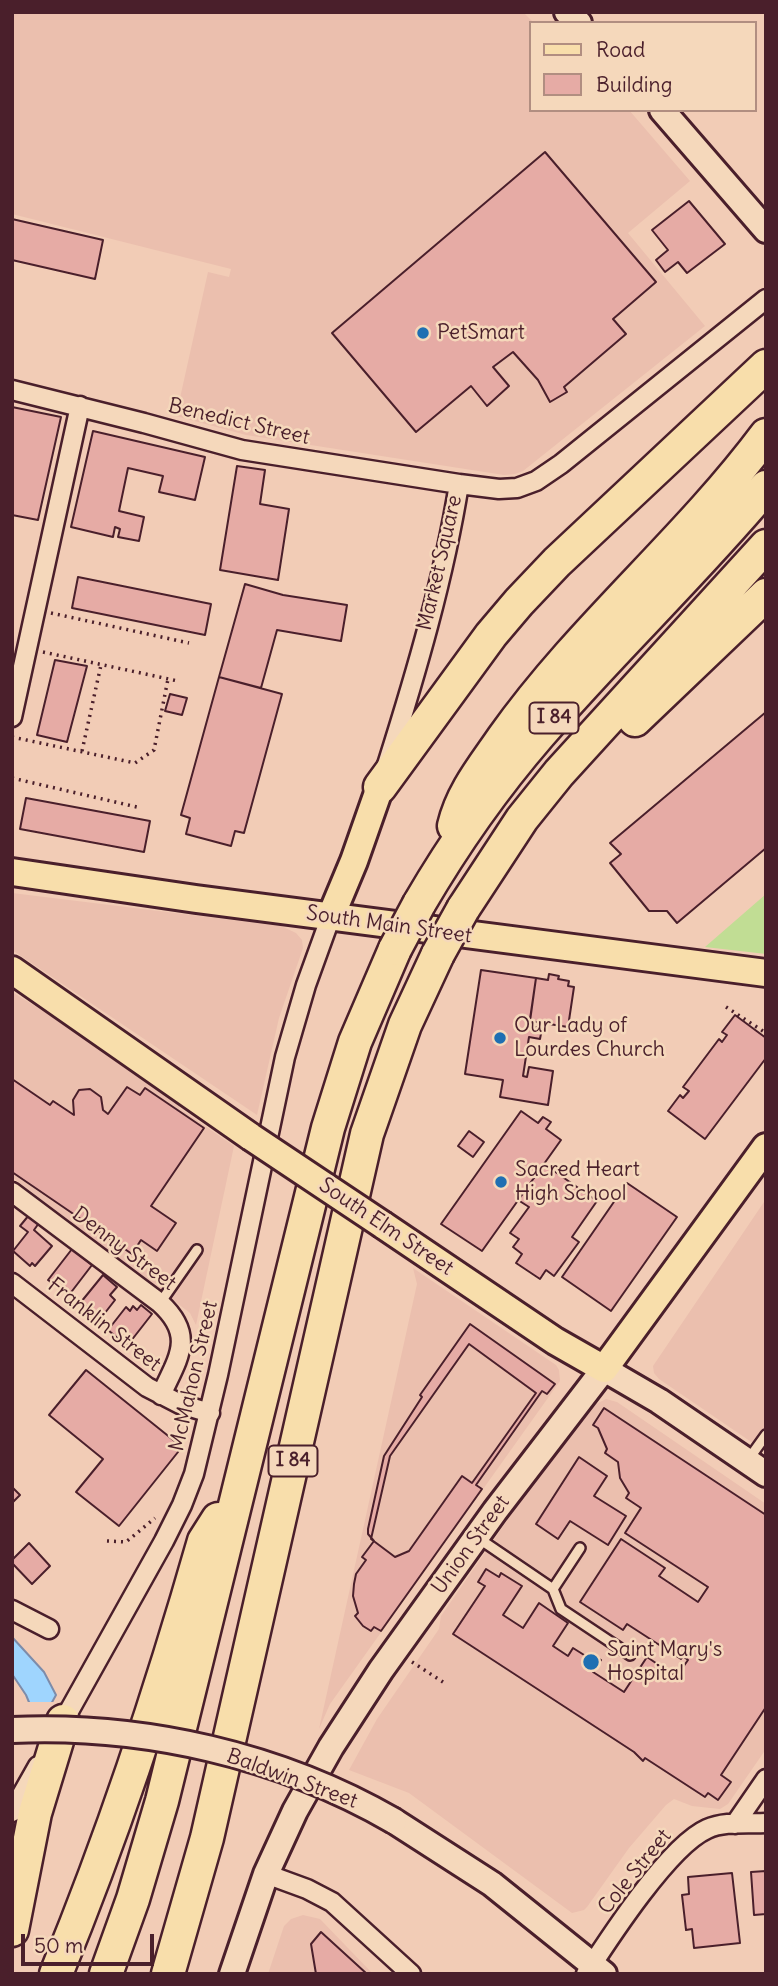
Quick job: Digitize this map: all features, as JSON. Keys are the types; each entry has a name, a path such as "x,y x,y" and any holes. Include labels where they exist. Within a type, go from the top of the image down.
{"highway":[{"path":"380,787 491,635 519,602 565,554 757,374"},
{"path":"451,851 456,820 466,792 516,721 571,652 723,488 766,435"},
{"name":"I 84","path":"106,1974 154,1830 331,1114 364,1016 419,904 451,851 501,780 766,487"},
{"name":"I 84","path":"168,1974 188,1912 207,1838 367,1134 405,1025 438,954 463,909 522,819 573,756 766,546"},
{"path":"522,819 566,794 653,701 766,595"},
{"path":"56,1974 88,1895 134,1765 204,1541 241,1482"},
{"path":"12,1930 35,1813 63,1721"}],"main road":[{"path":"664,112 766,230"},
{"name":"Market Square","path":"331,916 380,787"},
{"name":"South Main Street","path":"12,872 196,899 766,973"},
{"name":"South Elm Street","path":"12,970 251,1137 555,1341 659,1402 756,1468"},
{"name":"Union Street","path":"232,1974 266,1874 295,1811 324,1758 395,1651 477,1537 766,1147"},
{"name":"Baldwin Street","path":"12,1730 93,1731 151,1738 253,1761 311,1781 394,1821 502,1891 594,1971"}],"street":[{"name":"Market Square","path":"380,787 431,608 458,484 508,489 536,481 766,299"},
{"name":"Benedict Street","path":"12,390 242,450 458,484"},
{"path":"12,717 80,406"},
{"name":"McMahon Street","path":"12,1812 182,1505 199,1457 285,1057 331,916"},
{"name":"Denny Street","path":"12,1192 160,1303 176,1320 182,1343 160,1395"},
{"name":"Franklin Street","path":"12,1283 136,1380 160,1395 209,1413"},
{"path":"12,1610 49,1629"},
{"path":"735,1824 766,1779"},
{"name":"Cole Street","path":"594,1971 658,1874 686,1842 713,1826 766,1823"},
{"path":"266,1874 307,1889 332,1902 411,1974"}],"lane":[{"path":"160,1303 197,1250"},
{"path":"756,1468 766,1435"},
{"path":"477,1537 553,1589 561,1609 630,1655"},
{"path":"553,1589 580,1548"}],"path":[{"path":"36,610 189,643"},
{"path":"28,649 178,681"},
{"path":"82,752 101,664"},
{"path":"12,737 135,763 154,750 167,679"},
{"path":"12,778 141,808"},
{"path":"726,1007 766,1033"},
{"path":"107,1541 126,1542 156,1517 161,1517"},
{"path":"395,1651 443,1682"}],"shaded area":[{"path":"12,12 523,12 532,21 530,112 631,112 690,181 628,233 705,326 523,471 515,474 504,475 246,435 176,416 208,272 229,277 231,269 12,214"},
{"path":"12,893 281,926 296,933 302,940 303,948 279,1018 257,1115 12,950"},
{"path":"12,992 79,1033 181,1102 179,1108 234,1146 196,1325 190,1313 12,1177"},
{"path":"766,1199 766,1452 659,1379 653,1366"},
{"path":"413,1268 556,1365 560,1381 330,1704 319,1729 417,1284"},
{"name":"Saint Mary's Hospital","path":"606,1399 617,1402 766,1504 766,1749 728,1804 720,1809 692,1806 674,1799 666,1805 629,1848 587,1907 572,1913 409,1793 349,1770 377,1719 439,1629 441,1616 558,1447 596,1404"},
{"path":"303,1915 320,1919 373,1974 268,1974 284,1926 291,1919"}],"green space":[{"path":"766,894 766,954 705,947"}],"water":[{"path":"12,1637 44,1672 56,1695 39,1726 26,1695 12,1674"}],"pier":[{"path":"25,1702 56,1702 42,1728 36,1728"}],"building":[{"path":"545,152 656,282 613,319 626,334 564,387 567,392 550,402 538,380 513,352 493,367 509,386 487,406 471,386 416,432 332,333"},
{"path":"689,201 725,244 687,273 678,262 665,272 656,260 668,250 652,230"},
{"path":"12,219 103,240 95,279 12,260"},
{"path":"12,407 61,417 38,520 12,515"},
{"path":"93,431 205,457 195,500 159,492 163,476 128,468 119,511 144,517 139,541 118,537 120,529 115,527 113,537 71,527"},
{"path":"237,466 265,470 260,504 289,509 278,580 220,570"},
{"path":"78,577 211,604 205,635 72,608"},
{"path":"245,584 283,595 347,605 341,641 277,630 261,688 219,677"},
{"path":"55,660 87,666 67,742 37,735"},
{"path":"219,677 282,694 244,833 235,831 231,846 186,834 190,818 181,815"},
{"path":"170,694 187,698 182,715 165,711"},
{"path":"766,712 766,848 677,923 667,911 649,911 610,863 621,854 610,843"},
{"path":"26,798 150,821 144,852 20,829"},
{"name":"Our Lady of Lourdes Church","path":"481,970 536,978 529,1026 542,1028 540,1039 529,1037 523,1076 527,1077 529,1067 553,1071 548,1105 500,1097 503,1080 465,1074"},
{"path":"549,974 569,981 568,986 574,987 568,1027 530,1021 536,978 548,980"},
{"path":"735,1015 766,1038 766,1058 705,1139 668,1111 680,1095 683,1098 689,1091 683,1087 719,1039 722,1042 727,1035 722,1032"},
{"path":"12,1079 50,1105 53,1101 74,1115 73,1100 79,1090 90,1089 101,1097 103,1110 108,1114 127,1087 140,1095 145,1088 204,1128 151,1206 176,1223 157,1251 141,1240 132,1254 12,1172"},
{"name":"Sacred Heart High School","path":"521,1111 538,1123 543,1117 551,1122 546,1129 561,1140 482,1251 441,1224"},
{"path":"469,1131 484,1142 473,1157 458,1146"},
{"path":"544,1164 597,1201 572,1237 579,1242 554,1276 546,1270 540,1279 516,1263 522,1254 513,1247 519,1239 510,1233 529,1207 518,1200"},
{"path":"627,1183 677,1217 611,1311 562,1277"},
{"path":"29,1215 39,1223 34,1230 52,1246 35,1266 32,1263 30,1266 13,1251 28,1232 20,1226"},
{"path":"72,1249 92,1265 69,1295 48,1280"},
{"path":"103,1275 117,1287 110,1295 115,1300 101,1318 81,1302"},
{"path":"141,1305 152,1314 127,1346 108,1330 126,1307 130,1311 133,1306 137,1310"},
{"path":"470,1324 555,1384 547,1394 542,1391 476,1485 482,1489 381,1631 374,1627 371,1631 355,1616 358,1613 353,1596 356,1574 366,1560 362,1557 374,1541 368,1534 368,1529 384,1456 422,1397 420,1395"},
{"path":"469,1344 536,1393 472,1483 462,1476 409,1551 395,1557 371,1539 390,1456"},
{"path":"86,1370 182,1447 119,1526 76,1492 103,1459 49,1415"},
{"path":"604,1408 766,1515 766,1707 721,1775 731,1782 718,1800 708,1793 705,1797 645,1758 643,1761 634,1752 453,1634 485,1586 478,1582 486,1569 499,1577 501,1573 522,1586 503,1615 523,1628 539,1603 568,1623 553,1646 568,1656 573,1648 592,1660 594,1655 601,1660 593,1672 624,1692 647,1657 672,1674 681,1670 688,1660 683,1656 681,1659 627,1624 623,1630 580,1602 621,1539 665,1568 659,1576 698,1602 708,1587 625,1533 641,1508 626,1498 629,1493 620,1478 618,1462 605,1453 607,1449 598,1428 593,1425"},
{"path":"579,1457 607,1476 594,1496 626,1516 608,1545 570,1521 558,1539 536,1524"},
{"path":"12,1487 20,1495 12,1503"},
{"path":"29,1543 50,1566 32,1584 12,1563"},
{"path":"766,1871 766,1914 754,1915 751,1872"},
{"path":"732,1873 740,1943 694,1948 692,1929 686,1930 682,1895 689,1894 688,1877"},
{"path":"321,1932 367,1974 316,1974 311,1944"}],"place":[{"name":"PetSmart","path":"423,333"},
{"name":"Our Lady of Lourdes Church","path":"500,1038"},
{"name":"Sacred Heart High School","path":"501,1182"},
{"name":"Saint Mary's Hospital","path":"591,1662"}]}
